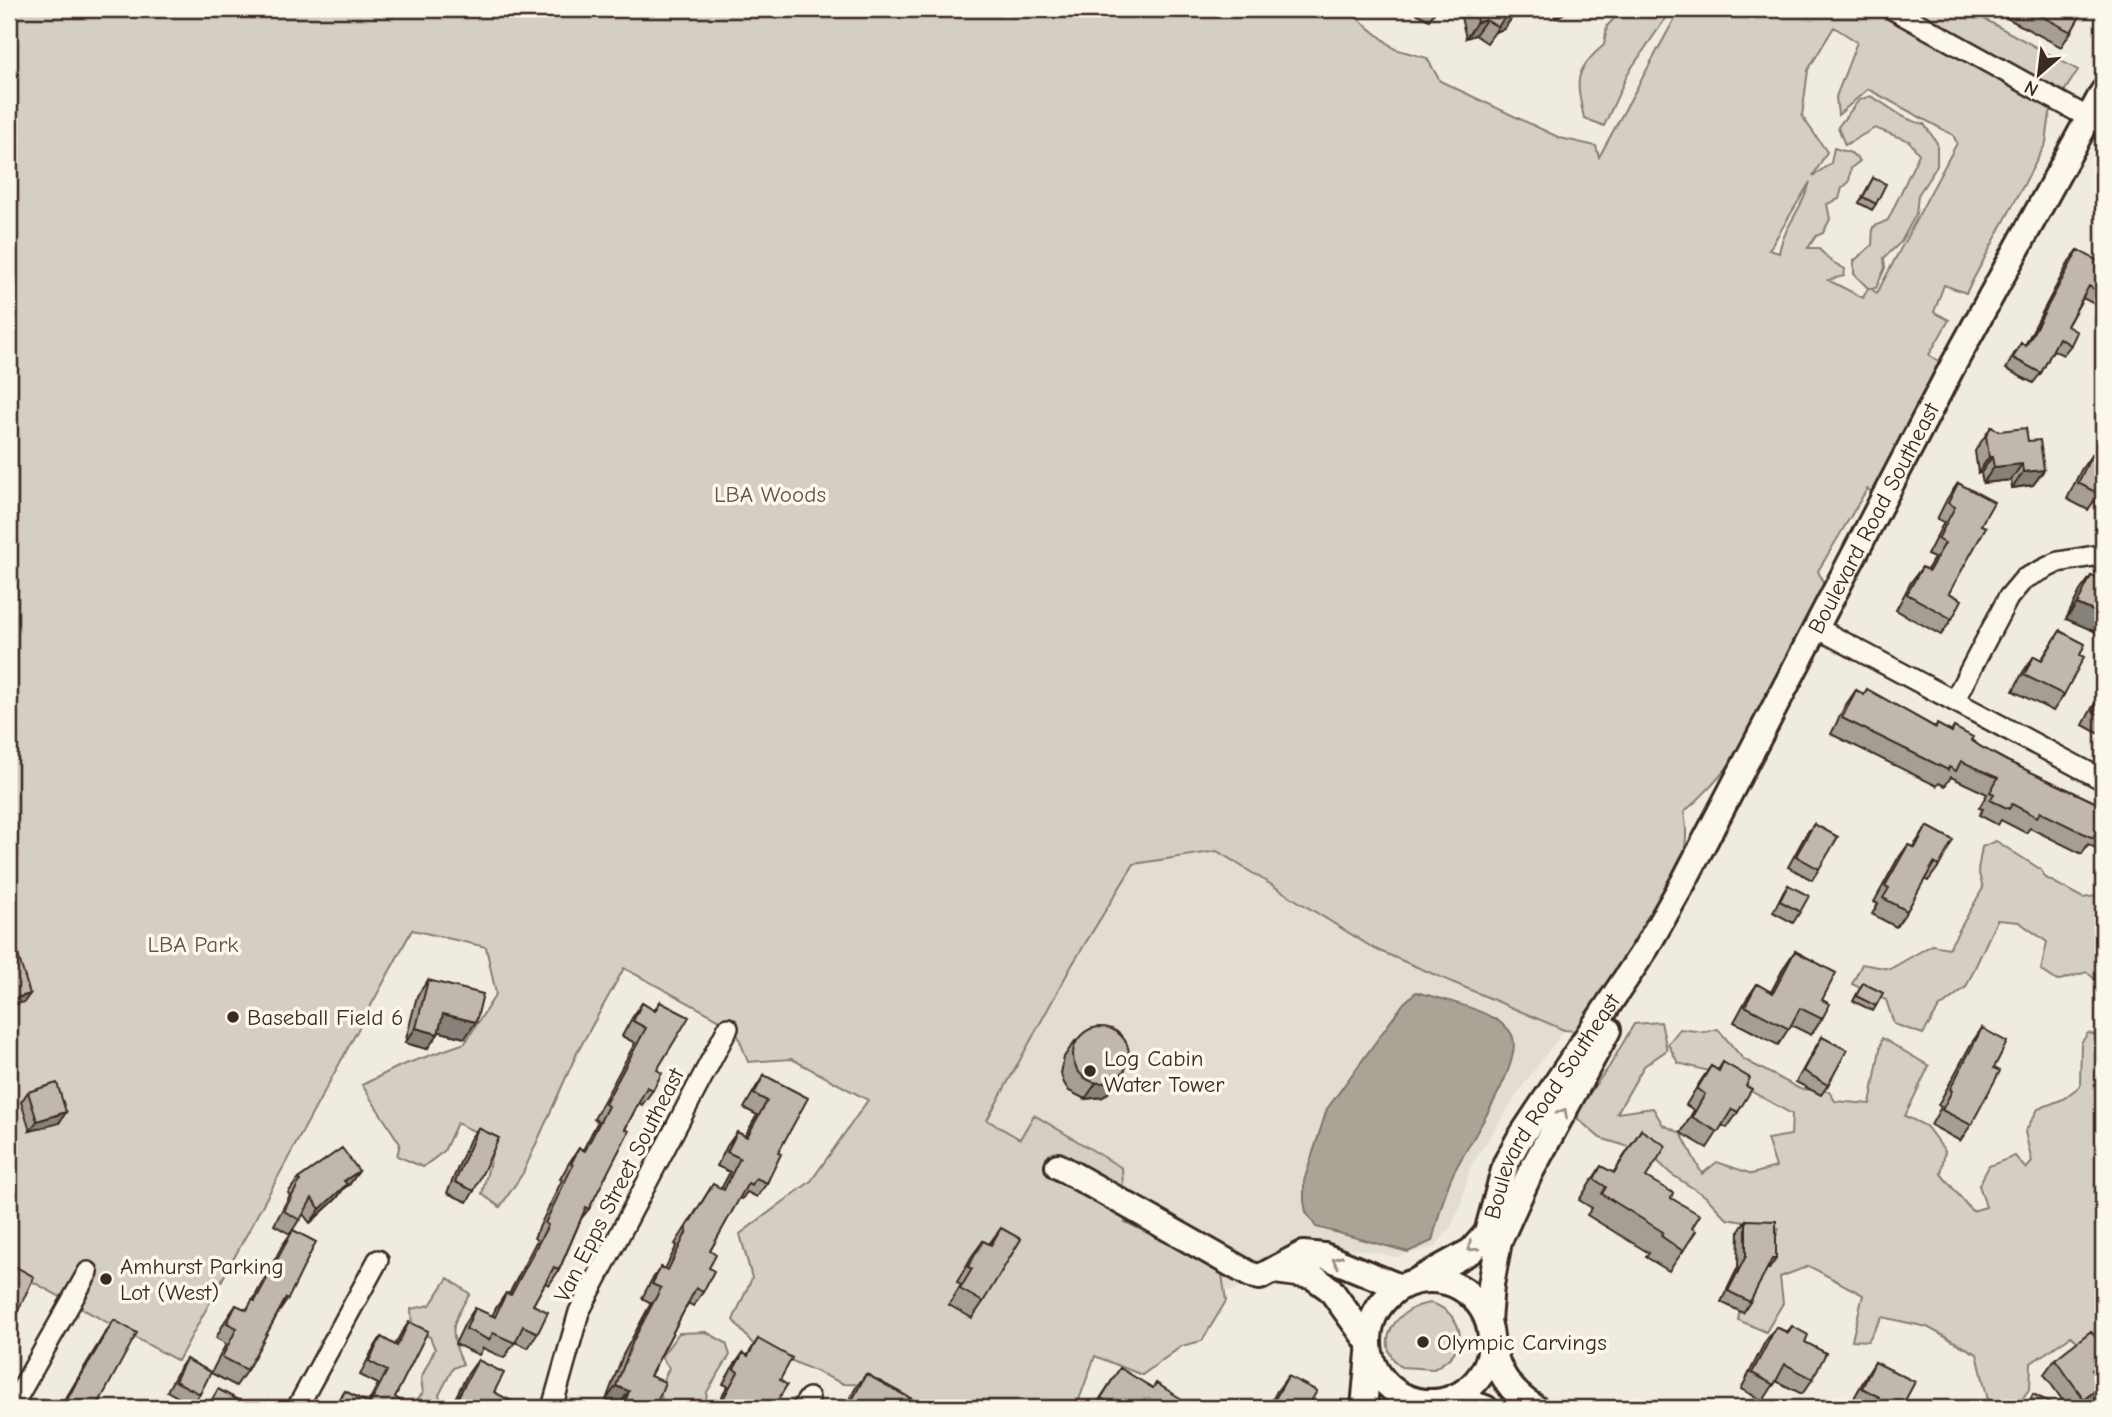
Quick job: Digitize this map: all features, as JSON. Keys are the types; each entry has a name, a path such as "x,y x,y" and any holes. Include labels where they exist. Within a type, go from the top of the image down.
{"street":[{"path":"1892,9 2089,118"},
{"name":"Boulevard Road Southeast","path":"1489,1326 1490,1285 1499,1241 1531,1173 1620,1009 1646,948 1815,627 2103,92"},
{"path":"1954,702 2008,598 2024,579 2059,562 2094,556 2103,558"},
{"path":"1815,627 2103,780"},
{"name":"Boulevard Road Southeast","path":"1409,1284 1471,1251 1486,1233 1506,1163 1518,1141 1646,948"},
{"name":"Van Epps Street Southeast","path":"552,1408 579,1312 729,1028"},
{"path":"1058,1166 1225,1263 1260,1277 1303,1254 1324,1256 1409,1284 1453,1284 1480,1305 1489,1326 1494,1359 1510,1389 1536,1408"},
{"path":"298,1408 378,1260"},
{"path":"1275,1271 1312,1276 1330,1289 1346,1307 1369,1346 1374,1367 1385,1382 1400,1394 1422,1405 1454,1397 1471,1386 1484,1370 1490,1351 1489,1326"},
{"path":"11,1408 88,1272"},
{"path":"1364,1408 1372,1320 1378,1307 1409,1284"},
{"path":"1454,1397 1485,1408"}],"shaded area":[{"path":"1145,804 1355,914 1564,1030 1519,1091 1470,1168 1459,1210 1450,1228 1435,1247 1395,1257 1365,1250 1304,1247 1231,1292 961,1148"},
{"path":"1416,992 1468,1007 1496,1019 1512,1035 1514,1048 1502,1084 1449,1182 1432,1241 1408,1252 1316,1227 1306,1212 1304,1181 1327,1109 1404,1003"}],"green space":[{"name":"LBA Woods","path":"9,9 1334,9 1356,17 1395,49 1427,58 1440,81 1560,138 1596,146 1599,157 1680,9 1966,9 2078,70 2050,113 2046,143 1966,293 1944,285 1934,312 1949,320 1929,355 1951,369 1884,498 1867,489 1818,571 1830,599 1766,712 1729,766 1684,812 1686,844 1681,864 1668,893 1658,897 1676,895 1590,1032 1564,1030 1375,949 1217,851 1134,864 1072,965 987,1120 1020,1139 1034,1115 1122,1168 1125,1222 1221,1268 1226,1301 1202,1341 1182,1346 1142,1375 1095,1356 1076,1408 917,1408 875,1385 844,1384 752,1343 733,1320 752,1278 740,1234 811,1181 868,1100 792,1059 748,1062 735,1028 624,968 577,1053 523,1173 500,1207 482,1194 495,1141 457,1123 444,1151 423,1167 397,1156 400,1144 362,1085 400,1066 465,1043 496,994 486,947 412,930 178,1361 9,1269","holes":["1834,27 1857,42 1836,97 1838,115 1868,89 1953,135 1957,143 1877,293 1870,288 1876,288 1885,268 1884,258 1901,242 1916,214 1918,195 1937,166 1937,143 1924,124 1903,116 1870,96 1859,100 1838,127 1845,145 1875,128 1909,141 1919,154 1888,220 1873,227 1872,245 1854,261 1854,274 1868,288 1863,298 1828,280 1844,276 1845,269 1831,261 1818,248 1808,248 1816,236 1823,233 1830,219 1827,204 1839,199 1842,188 1849,182 1851,168 1860,161 1851,153 1834,148 1831,163 1813,176 1827,152 1802,116 1808,70","1810,182 1779,253 1769,250"]},
{"path":"1623,9 1672,9 1628,73 1604,126 1584,118 1579,95 1579,77 1587,62 1604,45 1607,26"},
{"path":"1996,841 2040,869 2046,878 2083,898 2103,895 2103,987 2087,972 2057,981 2041,970 2047,942 2019,922 1997,920 1966,987 1939,1008 1923,1034 1894,1024 1886,1000 1852,984 1862,964 1890,969 1932,945 1949,948 1983,888 1978,870 1982,847"},
{"path":"1661,1022 1667,1050 1644,1066 1617,1113 1653,1108 1663,1125 1681,1133 1702,1174 1717,1162 1752,1174 1776,1167 1767,1139 1791,1135 1792,1114 1720,1074 1678,1063 1668,1044 1680,1029 1704,1032 1718,1029 1743,1059 1800,1089 1829,1091 1835,1101 1870,1104 1882,1038 1929,1066 1905,1116 1926,1126 1945,1151 1941,1174 1972,1211 1986,1207 1979,1185 1989,1166 2015,1156 2026,1169 2032,1162 2025,1132 2038,1109 2063,1099 2080,1086 2081,1043 2088,1033 2103,1036 2103,1363 2071,1336 2031,1363 2030,1388 2018,1405 1988,1400 1977,1354 1927,1327 1882,1317 1868,1341 1852,1340 1863,1295 1809,1266 1780,1277 1783,1303 1766,1332 1738,1320 1747,1274 1774,1242 1779,1228 1727,1219 1705,1196 1671,1174 1649,1153 1600,1138 1578,1119 1579,1107 1609,1067 1634,1024"},
{"path":"448,1278 470,1294 455,1320 454,1328 455,1344 463,1364 453,1368 439,1395 444,1408 409,1408 423,1393 421,1378 435,1349 430,1337 412,1328 411,1309 430,1305"},
{"path":"1431,1303 1451,1315 1460,1335 1459,1343 1448,1359 1434,1369 1401,1367 1388,1347 1392,1327 1408,1311"},
{"path":"706,1332 726,1343 730,1355 707,1392 705,1408 663,1408 660,1387 669,1368 661,1357 679,1333"}],"building":[{"path":"1474,9 1514,9 1515,13 1505,16 1498,27 1486,20 1477,22"},
{"path":"2028,9 2084,9 2071,32"},
{"path":"1873,178 1886,184 1876,204 1863,197"},
{"path":"2078,250 2103,264 2103,294 2089,286 2067,326 2077,332 2071,345 2059,338 2041,373 2013,358 2021,343 2026,346"},
{"path":"1991,427 1999,431 2026,428 2028,441 2040,440 2044,470 2023,472 2022,464 1994,467 1992,457 1989,457 1986,435"},
{"path":"2103,446 2103,486 2099,494 2078,483 2092,454 2098,457"},
{"path":"1958,483 1994,502 1981,525 1986,527 1949,593 1962,600 1952,619 1907,594 1922,567 1929,571 1945,543 1938,539 1955,507 1948,503"},
{"path":"2091,576 2103,580 2103,615 2077,604"},
{"path":"2060,631 2085,644 2080,655 2084,657 2064,695 2024,675 2034,656 2042,660"},
{"path":"1867,689 1936,728 1937,724 1952,732 1954,727 1973,737 1971,740 1981,747 2007,761 2103,806 2103,830 2098,828 2093,838 2040,812 2037,817 2012,804 2009,809 1990,800 1994,794 1990,792 1998,778 1961,761 1956,771 1949,767 1948,770 1842,718 1856,690 1864,695"},
{"path":"2103,692 2103,717 2093,711"},
{"path":"1814,824 1838,837 1819,869 1796,856"},
{"path":"1927,826 1953,840 1939,866 1934,863 1907,911 1883,898 1889,888 1885,886 1908,845 1915,848"},
{"path":"1788,885 1809,896 1800,912 1780,901"},
{"path":"14,942 30,994 9,1000 9,943"},
{"path":"1795,951 1836,973 1822,1000 1830,1004 1822,1019 1800,1008 1789,1029 1745,1006 1757,984 1773,993"},
{"path":"428,980 483,994 476,1022 443,1014 438,1034 416,1028"},
{"path":"1863,983 1883,993 1876,1006 1856,996"},
{"path":"660,1002 689,1017 657,1070 662,1073 653,1090 647,1087 625,1129 629,1131 589,1209 586,1207 559,1270 554,1267 533,1305 548,1312 538,1333 523,1326 515,1343 493,1333 489,1340 466,1329 475,1308 495,1317 506,1293 511,1295 548,1225 545,1223 579,1148 585,1151 608,1106 605,1104 646,1028 633,1021 642,1003 655,1011"},
{"path":"1096,1027 1106,1027 1121,1035 1127,1044 1127,1066 1121,1075 1106,1083 1096,1083 1078,1071 1073,1060 1073,1050 1085,1032"},
{"path":"1982,1028 2007,1042 1994,1068 2000,1071 1971,1125 1942,1110"},
{"path":"1822,1037 1847,1050 1828,1085 1804,1071"},
{"path":"1723,1062 1750,1078 1746,1086 1752,1089 1738,1112 1732,1109 1718,1132 1692,1117 1705,1094 1697,1089 1711,1066 1719,1071"},
{"path":"764,1075 808,1098 778,1153 781,1154 767,1183 756,1178 752,1185 748,1183 710,1251 716,1255 709,1268 714,1271 703,1292 696,1288 650,1376 665,1382 655,1408 623,1408 629,1391 616,1386 633,1341 661,1288 652,1284 661,1267 668,1270 687,1231 685,1230 713,1184 724,1190 740,1158 727,1152 737,1132 747,1137 767,1101 754,1094"},
{"path":"57,1083 66,1112 37,1121 28,1092"},
{"path":"478,1128 499,1138 474,1191 455,1182"},
{"path":"1641,1130 1666,1146 1646,1177 1673,1193 1671,1198 1700,1215 1692,1228 1696,1231 1683,1251 1661,1236 1663,1232 1602,1194 1606,1187 1594,1179 1601,1166 1614,1173"},
{"path":"342,1148 359,1171 344,1181 347,1184 320,1209 312,1198 300,1220 284,1211 300,1181 298,1179"},
{"path":"1746,1220 1776,1221 1776,1259 1772,1259 1750,1302 1728,1291 1746,1256"},
{"path":"1001,1228 1021,1239 983,1302 960,1289 972,1269 968,1267 983,1241 991,1245"},
{"path":"293,1230 316,1242 288,1299 286,1298 247,1370 222,1357 237,1328 227,1323 236,1305 247,1310 252,1300 255,1301"},
{"path":"9,1263 34,1277 10,1328 9,1328"},
{"path":"114,1320 137,1333 96,1408 62,1408"},
{"path":"409,1322 428,1331 395,1397 401,1401 397,1408 336,1408 345,1391 370,1404 387,1371 369,1361 381,1337 397,1346"},
{"path":"1792,1326 1808,1335 1805,1342 1826,1353 1813,1379 1785,1364 1774,1385 1752,1373 1776,1327 1788,1333"},
{"path":"2091,1331 2103,1348 2103,1361 2092,1370 2103,1385 2084,1399 2055,1359"},
{"path":"758,1339 792,1358 780,1380 787,1385 773,1408 718,1408 738,1372 734,1369 743,1353 748,1356"},
{"path":"186,1359 211,1372 200,1394 175,1381"},
{"path":"478,1360 504,1373 494,1392 513,1402 510,1408 475,1408 457,1399"},
{"path":"1875,1362 1915,1382 1901,1408 1887,1408 1876,1402 1879,1397 1862,1388"},
{"path":"1120,1368 1153,1388 1156,1383 1180,1398 1173,1408 1117,1408 1101,1398"},
{"path":"866,1374 928,1408 848,1408"},
{"path":"1288,1376 1317,1391 1307,1408 1270,1408"},
{"path":"218,1389 249,1406 248,1408 207,1408"},
{"path":"2033,1394 2061,1408 2026,1408"}],"place":[{"name":"Baseball Field 6","path":"233,1017"},
{"name":"Log Cabin Water Tower","path":"1090,1071"},
{"name":"Amhurst Parking Lot (West)","path":"106,1279"},
{"name":"Olympic Carvings","path":"1423,1342"}],"park label":[{"name":"LBA Park","path":"193,944"}]}
